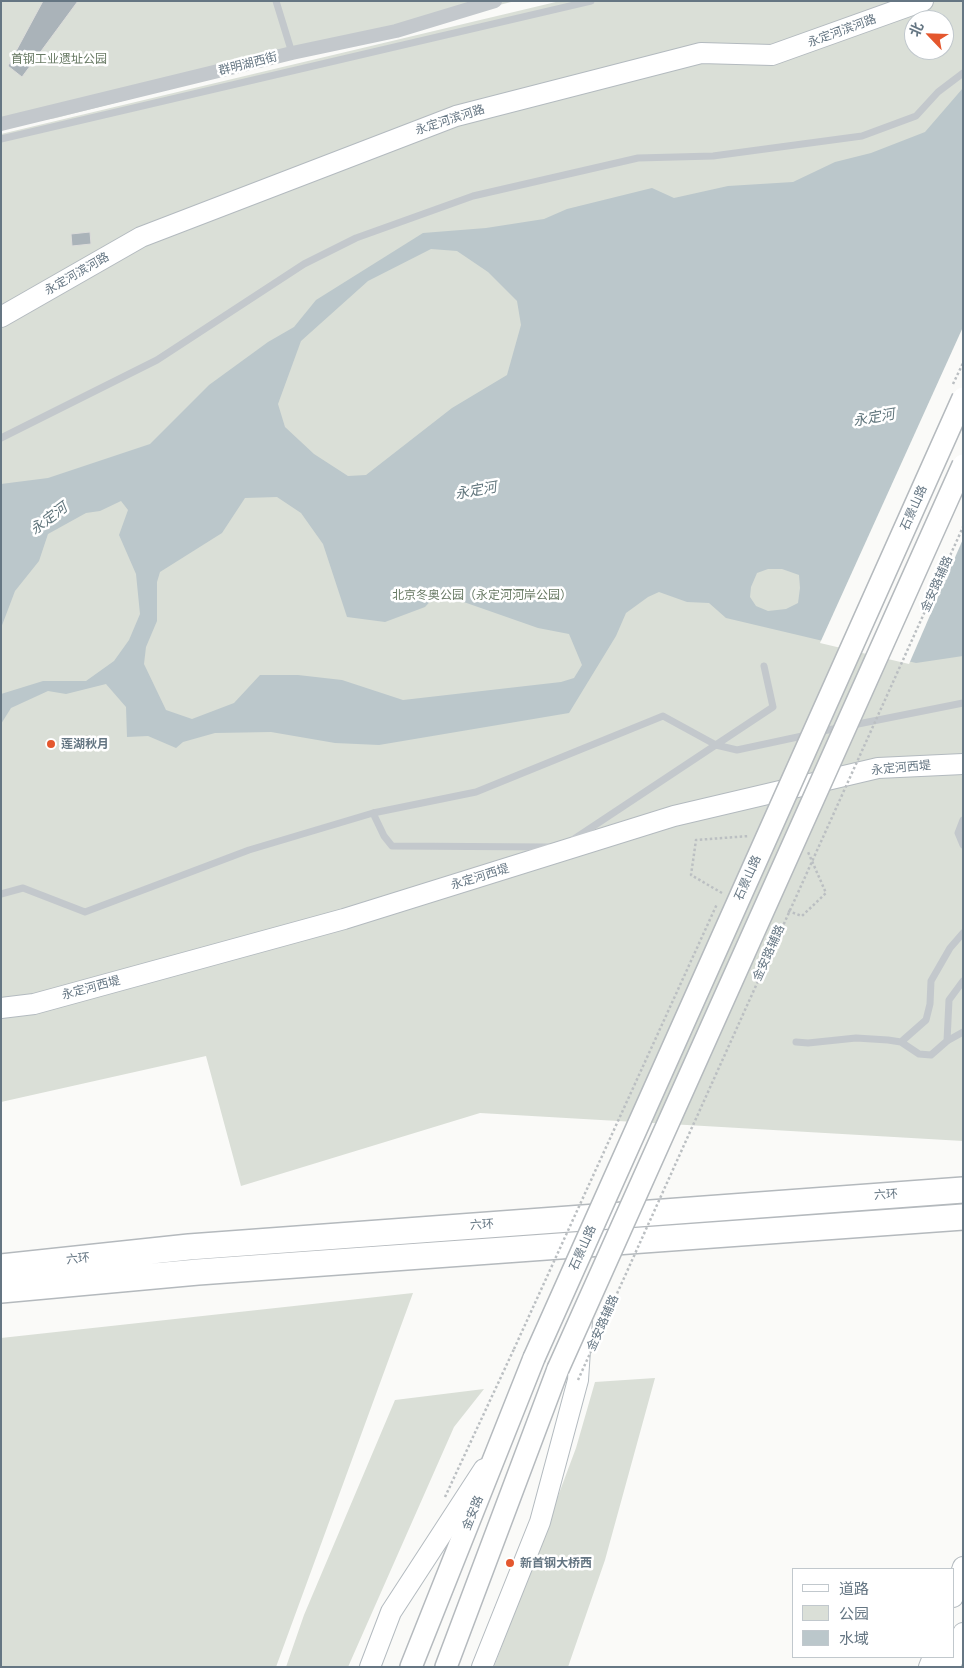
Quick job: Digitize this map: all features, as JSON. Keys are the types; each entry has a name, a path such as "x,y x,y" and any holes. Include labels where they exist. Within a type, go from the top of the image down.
{"highway":[{"name":"六环","path":"1,1267 190,1247 963,1190"},
{"name":"六环","path":"1,1290 198,1272 963,1217"}],"main road":[{"name":"石景山路","path":"534,1358 963,398"},
{"path":"446,1667 558,1369 963,465"},
{"name":"金安路","path":"411,1667 534,1358"}],"street":[{"name":"群明湖西街","path":"1,124 292,53 396,31 495,1"},
{"name":"永定河滨河路","path":"1,317 141,237 456,116 701,52 772,56 923,1"},
{"name":"永定河西堤","path":"1,1008 34,1004 334,922 562,849 674,816 878,768 963,764"},
{"name":"金安路辅路","path":"482,1667 540,1522 578,1380 582,1316"},
{"path":"370,1667 391,1612 501,1444"},
{"path":"954,1594 963,1567"},
{"path":"954,1657 963,1633"}],"lane":[{"path":"276,1 292,53"},
{"path":"1,139 591,1"},
{"path":"1,438 157,360 304,264 356,238 473,196 638,158 713,156 862,136 916,116 938,92 963,73"},
{"path":"373,812 384,836 392,846 562,849 773,707 764,666"},
{"path":"1,894 23,888 85,912 249,850 373,812 476,792 663,716 716,745 737,750 937,706 963,703"},
{"path":"963,820 958,834 963,844"},
{"path":"901,1042 926,1020 930,1004 931,981 950,948 963,933"},
{"path":"947,1041 949,1000 963,981"},
{"path":"796,1042 808,1043 856,1038 901,1042 919,1054 931,1055 947,1041 963,1032"}],"path":[{"name":"金安路辅路","path":"578,1380 963,527"},
{"path":"722,893 691,875 696,840 757,835"},
{"path":"443,1501 514,1349"}],"green space":[{"name":"首钢工业遗址公园","path":"1,1 515,1 56,118 1,128"},
{"name":"北京冬奥公园（永定河河岸公园）","path":"560,1 963,1 963,1141 480,1113 241,1186 206,1056 1,1102 1,134"},
{"path":"413,1293 276,1667 1,1667 1,1338"},
{"path":"655,1378 605,1560 568,1667 494,1667 576,1448 595,1382"},
{"path":"484,1389 454,1427 348,1667 286,1667 304,1615 395,1400"}],"water":[{"name":"永定河","path":"963,88 963,656 916,663 726,618 709,603 687,602 659,592 648,597 626,613 616,636 569,713 379,745 335,743 271,732 215,733 183,742 176,748 148,736 127,737 126,707 106,684 66,694 48,691 11,708 1,724 1,694 43,681 86,681 114,661 129,640 140,614 136,574 119,535 128,510 121,501 100,511 86,513 48,534 39,561 15,591 1,628 1,484 48,478 150,444 209,385 268,342 294,327 316,300 423,233 486,228 544,219 567,209 652,188 674,198 728,186 793,182 835,162 871,153 925,132","holes":["431,249 457,251 488,272 517,301 521,325 507,375 452,408 366,475 348,476 314,454 285,427 278,404 301,341 368,281","277,497 301,513 323,544 347,617 385,622 425,607 438,593 538,628 569,634 582,665 574,678 561,682 403,700 342,680 298,675 260,675 234,703 192,719 166,710 144,664 146,647 157,621 157,582 160,572 222,533 245,498","768,569 782,569 799,575 798,603 786,609 768,611 756,606 750,597 751,587 757,573"]}],"pier":[{"path":"963,327 963,539 909,664 820,643"}],"building":[{"path":"43,1 78,1 22,77 8,66"},
{"path":"90,232 91,244 72,246 71,234"}],"place":[{"name":"莲湖秋月","path":"51,744"},
{"name":"新首钢大桥西","path":"510,1563"}]}
